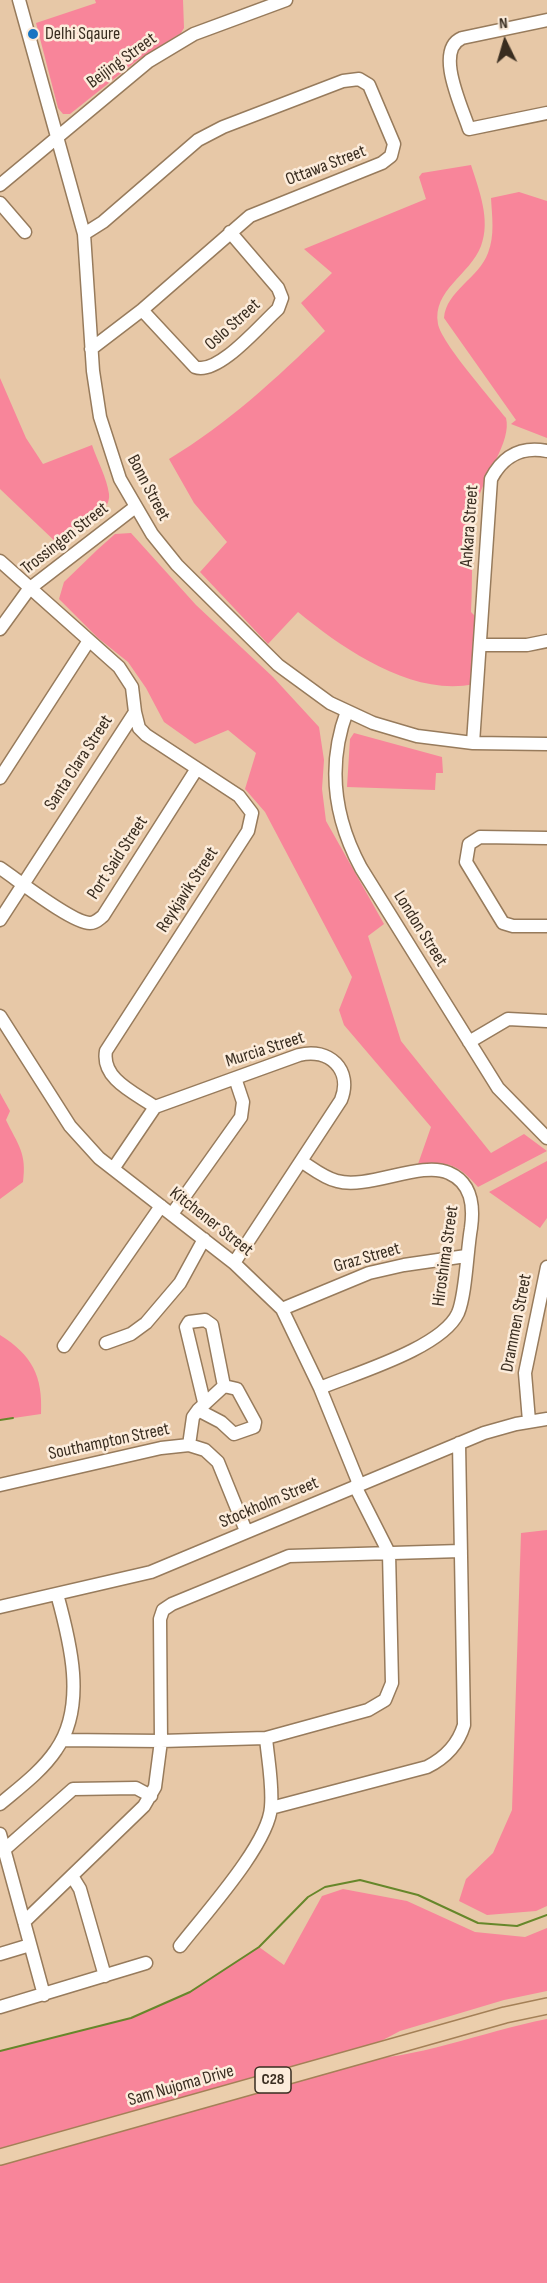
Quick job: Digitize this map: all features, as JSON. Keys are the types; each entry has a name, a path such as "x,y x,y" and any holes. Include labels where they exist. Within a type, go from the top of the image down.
{"main road":[{"name":"Sam Nujoma Drive","path":"0,2157 505,2015 547,2006"}],"street":[{"name":"Bonn Street","path":"19,0 84,234 97,406 105,438 134,508 152,534 177,565 278,665 316,694 346,711 404,733 472,743 547,744"},
{"name":"Beijing Street","path":"0,185 141,67 170,48 194,34 286,0"},
{"path":"547,20 462,38 453,44 449,57 469,129 547,113"},
{"name":"Ottawa Street","path":"84,234 104,222 167,164 206,136 343,81 354,78 367,82 394,144 390,158 250,216 142,309 91,349"},
{"path":"0,203 25,232"},
{"name":"Oslo Street","path":"142,309 195,367 206,369 220,363 278,309 282,300 278,288 230,232"},
{"name":"Ankara Street","path":"472,743 491,479 506,458 519,451 547,451"},
{"name":"Trossingen Street","path":"0,629 29,589 134,508"},
{"name":"Santa Clara Street","path":"0,561 88,642 119,667 134,693 135,712 0,920"},
{"path":"480,645 527,645 547,641"},
{"path":"0,778 88,642"},
{"name":"London Street","path":"346,711 339,735 335,775 338,810 346,839 361,868 501,1093 547,1138"},
{"name":"Reykjavik Street","path":"135,712 139,728 146,735 244,801 251,810 252,820 248,831 106,1051 104,1060 109,1073 156,1107"},
{"name":"Port Said Street","path":"22,883 70,916 89,923 96,922 103,916 196,770"},
{"path":"547,838 480,837 469,844 466,862 503,923 513,926 547,926"},
{"path":"0,868 22,883"},
{"name":"Kitchener Street","path":"0,1016 70,1126 113,1169 234,1263 282,1309 320,1388 357,1485 389,1553"},
{"path":"469,1042 508,1019 547,1021"},
{"name":"Murcia Street","path":"156,1107 312,1052 327,1056 341,1073 343,1096 234,1263"},
{"path":"172,1214 241,1117 243,1102 235,1078"},
{"path":"113,1169 156,1107"},
{"name":"Hiroshima Street","path":"301,1161 326,1176 344,1183 432,1170 449,1173 460,1180 472,1203 458,1312 446,1330 427,1343 320,1388"},
{"path":"64,1346 161,1206"},
{"path":"106,1343 131,1334 146,1323 180,1283 204,1239"},
{"name":"Graz Street","path":"282,1309 369,1273 404,1265 466,1256"},
{"name":"Drammen Street","path":"529,1421 525,1373 547,1267"},
{"path":"205,1320 212,1325 224,1386 237,1389 255,1422 254,1427 234,1434 201,1406 186,1327 189,1322 205,1320"},
{"path":"189,1445 193,1417 201,1406 224,1386"},
{"name":"Stockholm Street","path":"0,1607 151,1572 459,1443 501,1428 547,1419"},
{"path":"271,1809 426,1767 438,1762 455,1745 464,1725 459,1443"},
{"name":"Southampton Street","path":"0,1485 160,1449 189,1445 204,1450 218,1462 246,1531"},
{"path":"24,1922 144,1806 151,1796 155,1787 161,1741 160,1619 164,1610 172,1604 289,1556 461,1551"},
{"path":"62,1740 161,1741 266,1738 368,1710 386,1700 392,1683 389,1553"},
{"path":"0,1804 46,1762 62,1740 70,1712 73,1677 70,1648 57,1594"},
{"path":"180,1946 249,1857 265,1829 271,1809 266,1738"},
{"path":"4,1850 73,1789 136,1788 151,1796"},
{"path":"0,1834 44,1995"},
{"path":"72,1876 80,1889 105,1976"},
{"path":"0,1954 30,1945"},
{"path":"0,2007 146,1963"}],"shaded area":[{"path":"95,0 183,0 184,28 181,33 139,59 70,114 63,114 58,108 36,23 96,3"},
{"path":"471,165 483,205 484,236 476,256 446,292 438,312 438,324 457,357 506,418 507,427 501,448 481,491 475,513 471,612 476,617 474,684 450,686 403,677 380,667 336,641 298,612 268,644 200,572 227,542 194,503 169,459 211,431 250,400 325,331 301,303 332,273 304,249 426,199 419,177 422,173"},
{"path":"519,192 547,201 547,438 511,424 516,420 444,318 450,300 478,270 488,253 492,233 491,198"},
{"path":"0,378 26,438 43,464 92,445 104,475 109,494 105,509 91,524 60,546 0,489"},
{"path":"131,533 196,605 273,677 319,727 324,760 322,789 326,821 384,924 368,936 401,1041 491,1153 524,1134 547,1151 478,1187 464,1173 451,1166 437,1163 418,1164 431,1127 344,1025 339,1010 352,977 265,812 245,789 256,753 228,730 195,744 164,722 146,688 128,662 98,638 59,599 64,582 97,550 115,534"},
{"path":"354,733 442,757 443,773 436,773 435,790 347,787 350,739"},
{"path":"0,1093 10,1111 6,1120 23,1156 24,1172 23,1182 0,1199"},
{"path":"547,1161 547,1218 540,1228 489,1192"},
{"path":"0,1335 20,1350 33,1368 40,1388 41,1414 0,1420"},
{"path":"547,1530 547,1906 536,1911 487,1915 459,1901 466,1879 493,1853 512,1810 521,1533"},
{"path":"343,1889 407,1901 475,1932 525,1937 547,1928 547,1991 504,2000 400,2031 345,2060 371,2059 422,2051 547,2019 547,2283 0,2283 0,2051 131,2018 190,1992 259,1947 284,1965 322,1896"}],"waterway":[{"path":"0,1420 13,1418"},
{"path":"0,2051 131,2018 190,1992 259,1947 308,1897 325,1887 360,1880 418,1895 478,1923 517,1926 547,1915"}],"place":[{"name":"Delhi Sqaure","path":"33,34"}]}
